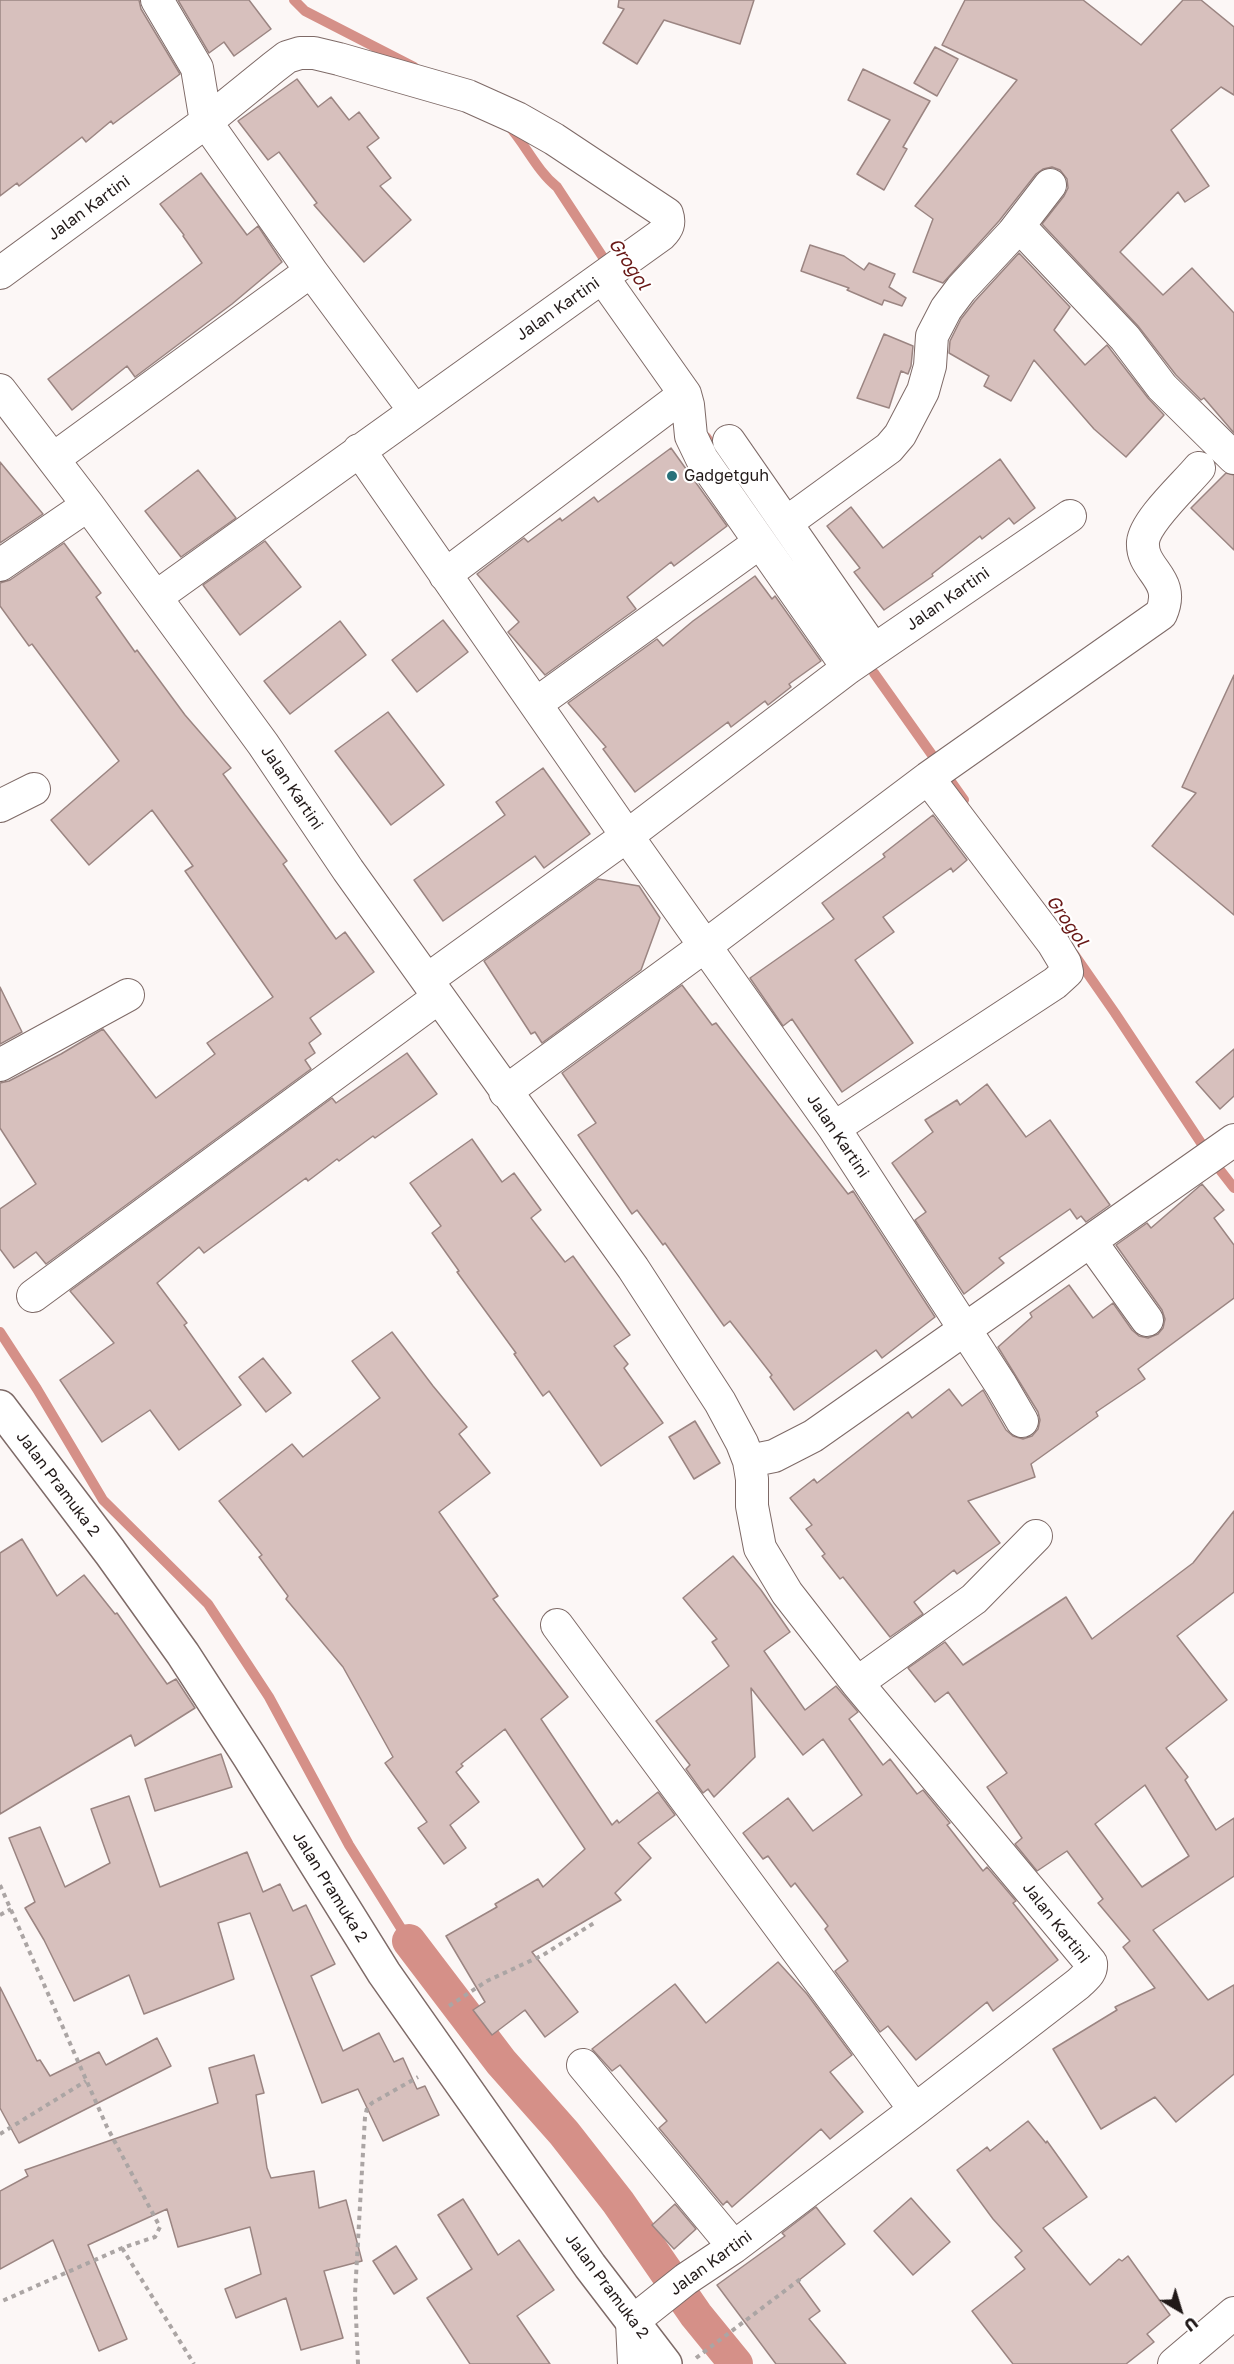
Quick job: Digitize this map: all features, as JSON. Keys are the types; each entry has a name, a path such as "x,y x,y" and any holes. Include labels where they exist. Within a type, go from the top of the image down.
{"main road":[{"name":"Jalan Pramuka 2","path":"0,1407 110,1552 183,1654 384,1973 590,2266 638,2318 665,2364"}],"street":[{"path":"157,0 197,68 206,122 311,271 414,410"},
{"name":"Jalan Kartini","path":"0,273 206,122 287,57 300,53 314,53 339,59 468,96 517,118 554,139 667,214 669,221 666,229 610,273 414,410 156,597"},
{"path":"786,524 889,448 900,435 928,376 932,336 941,317 961,289 1019,226 1050,185"},
{"path":"1019,226 1125,338 1162,387 1234,458"},
{"path":"53,459 311,271"},
{"path":"610,273 684,394 688,405 691,436 695,446 759,543 848,668"},
{"name":"Jalan Kartini","path":"0,390 88,505 263,744 348,870 633,1268 720,1402 742,1443 749,1461 752,1506 760,1548 787,1593 857,1683 1091,1963 1088,1974 1078,1984 734,2247 686,2279 638,2318"},
{"path":"445,575 684,394"},
{"path":"729,441 874,650"},
{"name":"Jalan Kartini","path":"359,450 537,703 627,836 834,1128 1002,1385 1022,1421"},
{"path":"505,1092 939,771 1161,614 1166,602 1164,586 1146,556 1143,541 1149,525 1199,468"},
{"path":"0,565 88,505"},
{"name":"Jalan Kartini","path":"433,988 627,836 848,668 1070,516"},
{"path":"537,703 759,543"},
{"path":"834,1128 1055,983 1067,972 1065,963 1053,943 939,771"},
{"path":"0,806 34,789"},
{"path":"33,1296 433,988"},
{"path":"0,1065 129,995"},
{"path":"749,1461 774,1456 813,1436 1222,1153"},
{"path":"1091,1242 1147,1320"},
{"path":"857,1683 974,1599 1036,1536"},
{"path":"556,1625 915,2110"},
{"path":"583,2065 734,2247"},
{"path":"1174,2364 1234,2313"},
{"path":"634,2364 638,2318"}],"path":[{"path":"0,1885 107,2127 160,2227 155,2237 122,2248 0,2302"},
{"path":"0,1916 11,1909"},
{"path":"442,2010 487,1981 543,1955 594,1923"},
{"path":"358,2364 355,2294 367,2108 445,2062"},
{"path":"0,2134 86,2081"},
{"path":"122,2248 194,2364"},
{"path":"698,2357 803,2277"}],"building":[{"path":"0,0 139,0 141,9 180,74 113,124 111,121 86,142 82,137 19,186 17,183 0,196"},
{"path":"178,0 249,0 271,29 234,56 224,42 209,53"},
{"path":"619,0 754,0 740,44 664,20 637,64 603,43 624,9 618,7"},
{"path":"965,0 1083,0 1141,45 1183,0 1201,0 1234,27 1234,95 1221,87 1171,130 1209,186 1185,202 1178,192 1120,252 1163,295 1192,268 1234,313 1234,433 1204,398 1201,400 1176,375 1138,326 1042,224 1068,188 1067,179 1060,170 1052,167 1036,174 999,221 943,283 913,272 933,219 915,206 1017,80 942,45"},
{"path":"935,47 958,59 937,96 914,83"},
{"path":"863,69 930,101 903,147 907,149 884,190 857,174 890,120 848,100"},
{"path":"297,79 318,107 331,97 349,120 359,112 379,138 367,147 391,178 380,186 411,220 364,262 314,205 317,203 279,152 268,160 238,121"},
{"path":"201,173 247,235 258,226 282,262 232,304 135,377 127,366 72,410 48,379 202,263 160,204"},
{"path":"810,245 844,256 864,270 869,263 895,274 889,287 906,298 902,306 884,300 882,305 847,290 849,288 801,271"},
{"path":"1019,253 1070,307 1054,330 1085,365 1107,345 1164,415 1126,457 1094,429 1034,360 1011,401 984,386 989,376 949,353 950,341 961,319"},
{"path":"884,334 913,346 908,374 901,371 889,408 857,398"},
{"path":"671,448 727,526 674,566 671,562 627,597 636,609 545,675 508,632 519,622 477,574 524,538 528,542 560,518 562,521 594,497 598,502"},
{"path":"1000,459 1035,508 1014,524 1009,518 982,539 980,536 932,574 933,576 884,610 854,572 860,568 827,526 851,507 883,548"},
{"path":"0,462 43,514 0,543"},
{"path":"198,470 236,518 181,557 145,511"},
{"path":"1226,473 1234,475 1234,550 1191,508"},
{"path":"265,541 301,587 240,635 203,585"},
{"path":"64,543 101,593 96,597 135,652 137,650 185,715 231,768 223,774 287,861 283,864 336,939 345,932 374,972 310,1018 321,1034 309,1043 315,1053 305,1060 311,1069 46,1264 36,1252 14,1268 0,1249 0,1209 36,1184 0,1128 0,1083 9,1081 61,1054 103,1029 156,1098 215,1054 207,1043 273,997 185,871 193,866 152,810 89,865 51,820 119,761 32,644 29,646 0,606 0,583 10,580"},
{"path":"755,576 772,599 775,596 821,661 789,684 791,687 768,705 765,701 731,727 728,722 635,792 603,749 606,747 568,703 657,639 663,646"},
{"path":"443,620 468,652 417,692 392,660"},
{"path":"340,621 366,655 290,714 264,681"},
{"path":"1234,675 1234,915 1152,846 1196,793 1182,787"},
{"path":"388,712 444,785 391,825 335,751"},
{"path":"543,768 590,834 544,868 535,856 443,921 414,880 505,815 496,802"},
{"path":"933,815 967,860 953,872 951,868 883,917 894,932 855,960 913,1043 842,1092 792,1019 783,1026 750,978 834,919 822,903 885,857 883,854"},
{"path":"598,879 639,886 660,918 641,970 542,1043 535,1032 531,1034 484,961"},
{"path":"682,985 712,1025 716,1023 848,1194 853,1191 935,1317 882,1358 876,1350 794,1410 770,1377 772,1375 730,1321 724,1326 665,1243 663,1245 637,1210 632,1214 578,1135 596,1123 562,1073"},
{"path":"0,987 22,1032 0,1044"},
{"path":"1234,1049 1234,1096 1220,1109 1196,1082"},
{"path":"407,1053 437,1094 375,1138 373,1136 339,1161 337,1159 308,1181 306,1178 204,1253 199,1247 157,1283 187,1323 184,1325 241,1405 179,1450 150,1410 102,1442 60,1380 114,1343 70,1291 332,1098 336,1103"},
{"path":"987,1084 1026,1137 1050,1120 1110,1205 1086,1222 1081,1216 1077,1219 1070,1209 999,1258 1004,1263 964,1294 915,1220 926,1212 892,1163 933,1132 925,1120 957,1100 960,1105"},
{"path":"472,1139 502,1182 514,1173 541,1210 531,1218 565,1262 573,1256 630,1335 614,1346 628,1364 624,1368 663,1423 601,1466 549,1391 543,1396 514,1354 516,1353 457,1272 459,1271 432,1233 441,1226 410,1183"},
{"path":"1202,1184 1224,1210 1214,1218 1234,1245 1234,1298 1138,1369 1145,1379 1096,1412 1098,1416 1031,1464 1035,1477 968,1501 1000,1543 957,1574 954,1570 914,1602 923,1614 890,1637 843,1577 840,1579 822,1556 825,1554 806,1529 812,1525 790,1498 814,1479 817,1483 908,1412 912,1418 949,1389 962,1406 983,1390 1006,1430 1013,1436 1023,1439 1032,1436 1038,1429 1040,1420 1038,1412 998,1347 1032,1317 1030,1313 1069,1285 1093,1318 1113,1303 1139,1336 1148,1338 1158,1334 1163,1328 1165,1319 1162,1310 1116,1245 1147,1223 1151,1228"},
{"path":"392,1332 467,1427 459,1434 490,1473 439,1512 498,1596 493,1599 568,1697 541,1719 612,1825 617,1820 619,1823 658,1792 675,1815 638,1843 651,1858 615,1893 621,1900 532,1952 578,2012 545,2037 525,2010 492,2035 473,2010 485,2002 446,1936 497,1907 495,1904 538,1879 543,1887 585,1849 505,1729 461,1764 463,1766 456,1772 479,1802 450,1825 466,1848 444,1864 418,1828 427,1822 385,1763 393,1757 343,1667 286,1599 288,1596 259,1557 262,1555 219,1501 292,1444 303,1457 380,1398 352,1361"},
{"path":"263,1358 291,1393 266,1412 239,1377"},
{"path":"695,1421 720,1463 694,1479 669,1437"},
{"path":"1234,1511 1234,1592 1177,1636 1227,1700 1166,1748 1188,1777 1185,1780 1216,1830 1234,1818 1234,1876 1153,1930 1208,2000 1234,1985 1234,2074 1176,2122 1155,2097 1101,2129 1053,2049 1117,2010 1115,2007 1155,1988 1123,1947 1130,1941 1098,1903 1103,1899 1067,1851 1037,1871 1015,1844 1022,1838 987,1787 1007,1773 948,1692 935,1702 908,1668 945,1642 963,1665 1066,1597 1092,1639 1193,1563","holes":["1145,1785 1189,1856 1142,1887 1095,1824"]},
{"path":"22,1539 57,1596 84,1575 115,1614 117,1613 167,1684 176,1679 195,1708 135,1746 131,1735 0,1814 0,1553"},
{"path":"733,1556 761,1590 790,1632 764,1651 805,1710 836,1686 858,1712 849,1719 883,1765 890,1759 917,1794 923,1790 950,1823 947,1825 983,1871 987,1867 1016,1901 1013,1903 1058,1960 993,2011 987,2002 916,2060 888,2026 880,2032 835,1971 848,1961 825,1929 828,1926 795,1883 791,1887 768,1856 763,1859 743,1833 788,1798 813,1831 862,1795 823,1739 803,1755 751,1688 755,1757 714,1797 708,1789 703,1793 686,1769 690,1765 656,1721 729,1666 712,1642 717,1639 683,1598"},
{"path":"221,1754 232,1787 155,1811 145,1779"},
{"path":"129,1796 160,1887 247,1852 263,1892 280,1884 293,1911 306,1905 335,1964 311,1976 343,2051 379,2033 394,2062 403,2058 417,2089 425,2086 439,2115 383,2141 358,2089 322,2103 250,1913 218,1923 234,1979 144,2014 129,1975 74,2001 44,1940 25,1908 35,1902 9,1838 40,1827 65,1887 110,1863 91,1809"},
{"path":"778,1962 807,1994 852,2055 830,2072 863,2112 830,2139 821,2129 732,2207 727,2201 723,2205 659,2128 667,2121 620,2065 612,2071 592,2049 675,1984 706,2023"},
{"path":"0,1987 37,2061 40,2060 50,2076 99,2052 106,2065 157,2038 171,2066 19,2143 0,2108"},
{"path":"254,2055 264,2093 256,2095 267,2168 271,2178 314,2171 319,2208 346,2200 362,2261 324,2271 343,2338 301,2350 286,2298 236,2318 225,2289 261,2274 250,2227 178,2247 167,2209 88,2245 127,2339 99,2351 53,2240 0,2269 0,2191 28,2176 25,2170 218,2103 209,2068"},
{"path":"1028,2121 1046,2143 1047,2141 1087,2197 1043,2228 1090,2285 1119,2259 1122,2261 1128,2256 1170,2315 1147,2334 1154,2342 1126,2364 1013,2364 972,2311 1025,2269 1015,2257 1022,2251 993,2219 957,2170 987,2147 990,2151"},
{"path":"911,2198 950,2242 913,2275 874,2231"},
{"path":"463,2199 498,2255 519,2240 554,2290 517,2316 550,2364 470,2364 427,2298 472,2269 438,2215"},
{"path":"675,2204 696,2229 674,2249 652,2225"},
{"path":"816,2207 845,2244 798,2281 820,2311 809,2319 846,2364 776,2364 717,2285 785,2236 782,2233"},
{"path":"396,2246 417,2279 394,2294 373,2261"}],"waterway":[{"name":"Grogol","path":"294,0 305,11 414,67"},
{"name":"Grogol","path":"508,125 543,173 557,187 610,268"},
{"name":"Grogol","path":"706,437 760,513"},
{"name":"Grogol","path":"874,673 964,800"},
{"name":"Grogol","path":"1074,954 1213,1161 1234,1188"},
{"path":"0,1332 103,1500 208,1604 269,1697 349,1845 409,1941"},
{"path":"409,1941 501,2062 564,2133 618,2202 696,2315 736,2364"}],"place":[{"name":"Gadgetguh","path":"672,476"}]}
